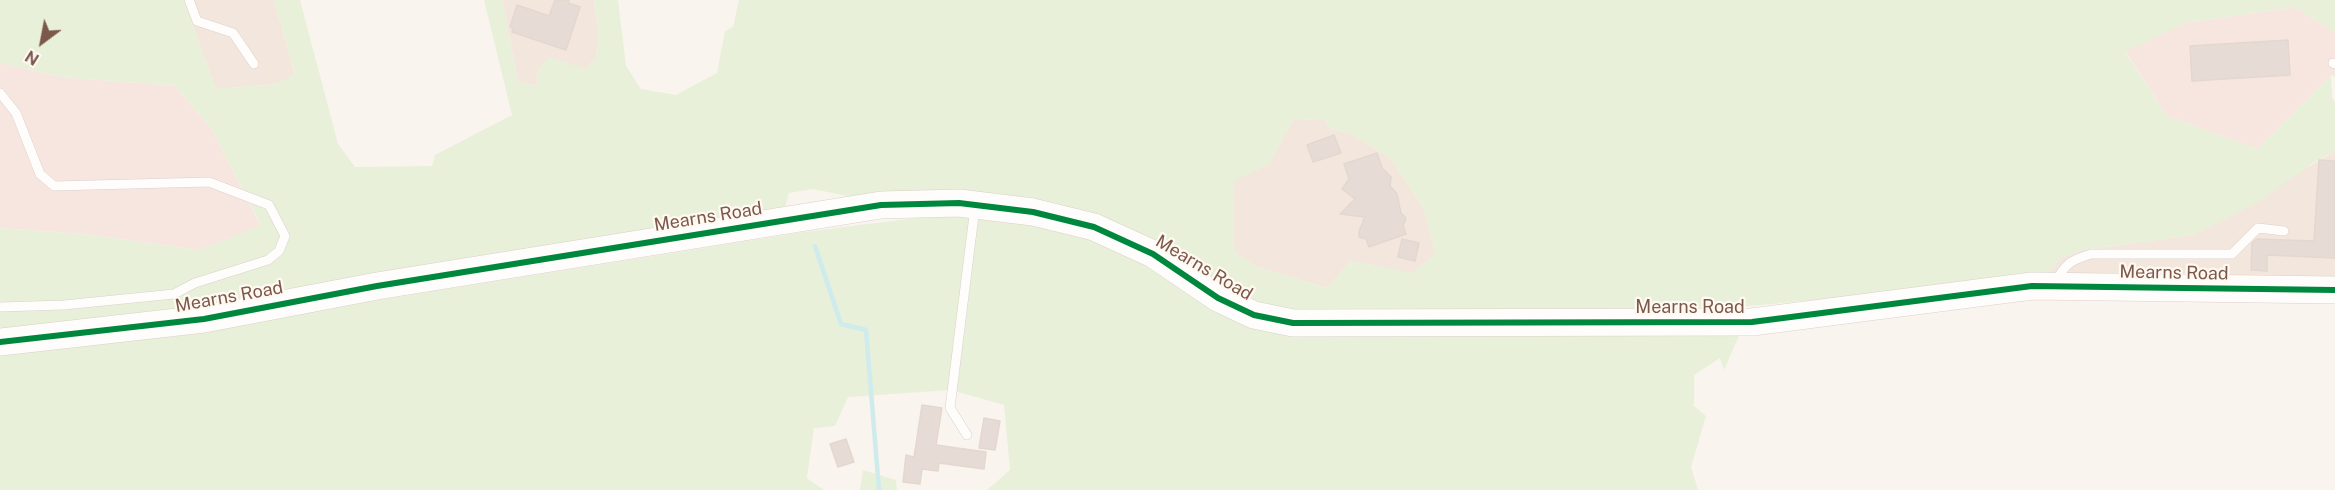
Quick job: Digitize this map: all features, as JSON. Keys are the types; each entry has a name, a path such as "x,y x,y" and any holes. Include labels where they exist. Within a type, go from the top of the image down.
{"street":[{"name":"Mearns Road","path":"0,342 204,319 413,280 881,205 959,203 1033,212 1094,227 1153,254 1218,298 1254,315 1293,322 1752,322 2032,286 2335,290"}],"lane":[{"path":"189,0 196,21 233,33 254,64"},
{"path":"0,93 16,113 40,174 54,186 209,182 269,205 285,236 279,251 268,260 195,283 174,294 64,305 0,307"},
{"path":"967,435 950,408 975,205"},
{"path":"2054,286 2062,269 2074,259 2091,254 2232,254 2258,228 2284,231"}],"shaded area":[{"path":"183,0 274,0 295,75 276,84 216,89"},
{"path":"502,0 594,0 599,38 596,58 585,69 538,69 537,86 518,82"},
{"path":"2295,7 2335,33 2335,73 2257,149 2167,116 2125,51 2185,23"},
{"path":"0,63 62,77 175,86 211,128 261,226 200,250 83,234 0,228"},
{"path":"1324,119 1330,128 1351,134 1390,158 1423,207 1436,253 1413,274 1351,261 1327,288 1254,266 1234,252 1233,180 1269,164 1293,120"},
{"path":"2335,151 2335,279 2043,278 2061,258 2083,250 2194,235"}],"green space":[{"path":"0,0 183,0 216,89 276,84 295,74 274,0 300,0 338,144 355,167 432,166 435,155 512,115 484,0 502,0 518,82 537,86 538,69 549,57 585,69 596,58 599,38 594,0 618,0 626,66 641,89 676,95 717,73 725,31 733,27 739,0 2335,0 2335,33 2295,7 2185,23 2125,52 2167,116 2257,149 2331,75 2332,97 2335,102 2335,151 2313,163 2260,201 2194,235 2083,250 2061,258 2043,278 1750,306 1510,315 1302,315 1281,335 1741,331 1724,370 1720,358 1694,375 1694,406 1706,416 1691,467 1698,490 987,490 1010,470 1004,405 951,390 848,397 835,426 814,428 807,478 824,490 0,490 0,228 83,234 200,250 261,225 211,128 175,86 62,77 0,63","holes":["1324,119 1330,128 1351,134 1390,158 1423,207 1436,253 1413,273 1351,261 1327,288 1254,266 1234,252 1233,181 1269,164 1293,120","813,189 847,196 987,193 1055,203 1103,220 957,213 804,232 353,304 784,212 789,193"]},
{"path":"863,470 896,480 897,490 860,490"}],"building":[{"path":"555,0 569,0 568,3 580,7 566,50 512,32 513,28 510,27 517,5 549,16"},
{"path":"2288,40 2290,75 2192,81 2190,46"},
{"path":"1334,135 1341,153 1313,162 1307,145"},
{"path":"1377,153 1382,168 1391,177 1390,186 1397,194 1401,213 1406,218 1403,226 1406,234 1369,247 1366,239 1359,237 1365,217 1340,214 1355,199 1342,189 1349,179 1344,164"},
{"path":"2319,160 2335,161 2335,258 2267,255 2267,271 2251,270 2252,243 2257,239 2314,241"},
{"path":"1402,239 1419,243 1415,261 1398,257"},
{"path":"922,405 942,408 936,445 986,452 984,469 939,463 938,471 922,469 920,484 903,482 906,455 914,457"},
{"path":"984,418 1000,421 995,450 979,448"},
{"path":"846,439 854,462 838,467 830,444"}],"waterway":[{"path":"815,246 841,324 866,330 879,490"}],"cycle path":[{"path":"0,342 204,319 377,286 881,205 959,203 1033,212 1094,227 1153,254 1218,298 1254,315 1293,323 1752,322 2032,286 2335,290"}]}
